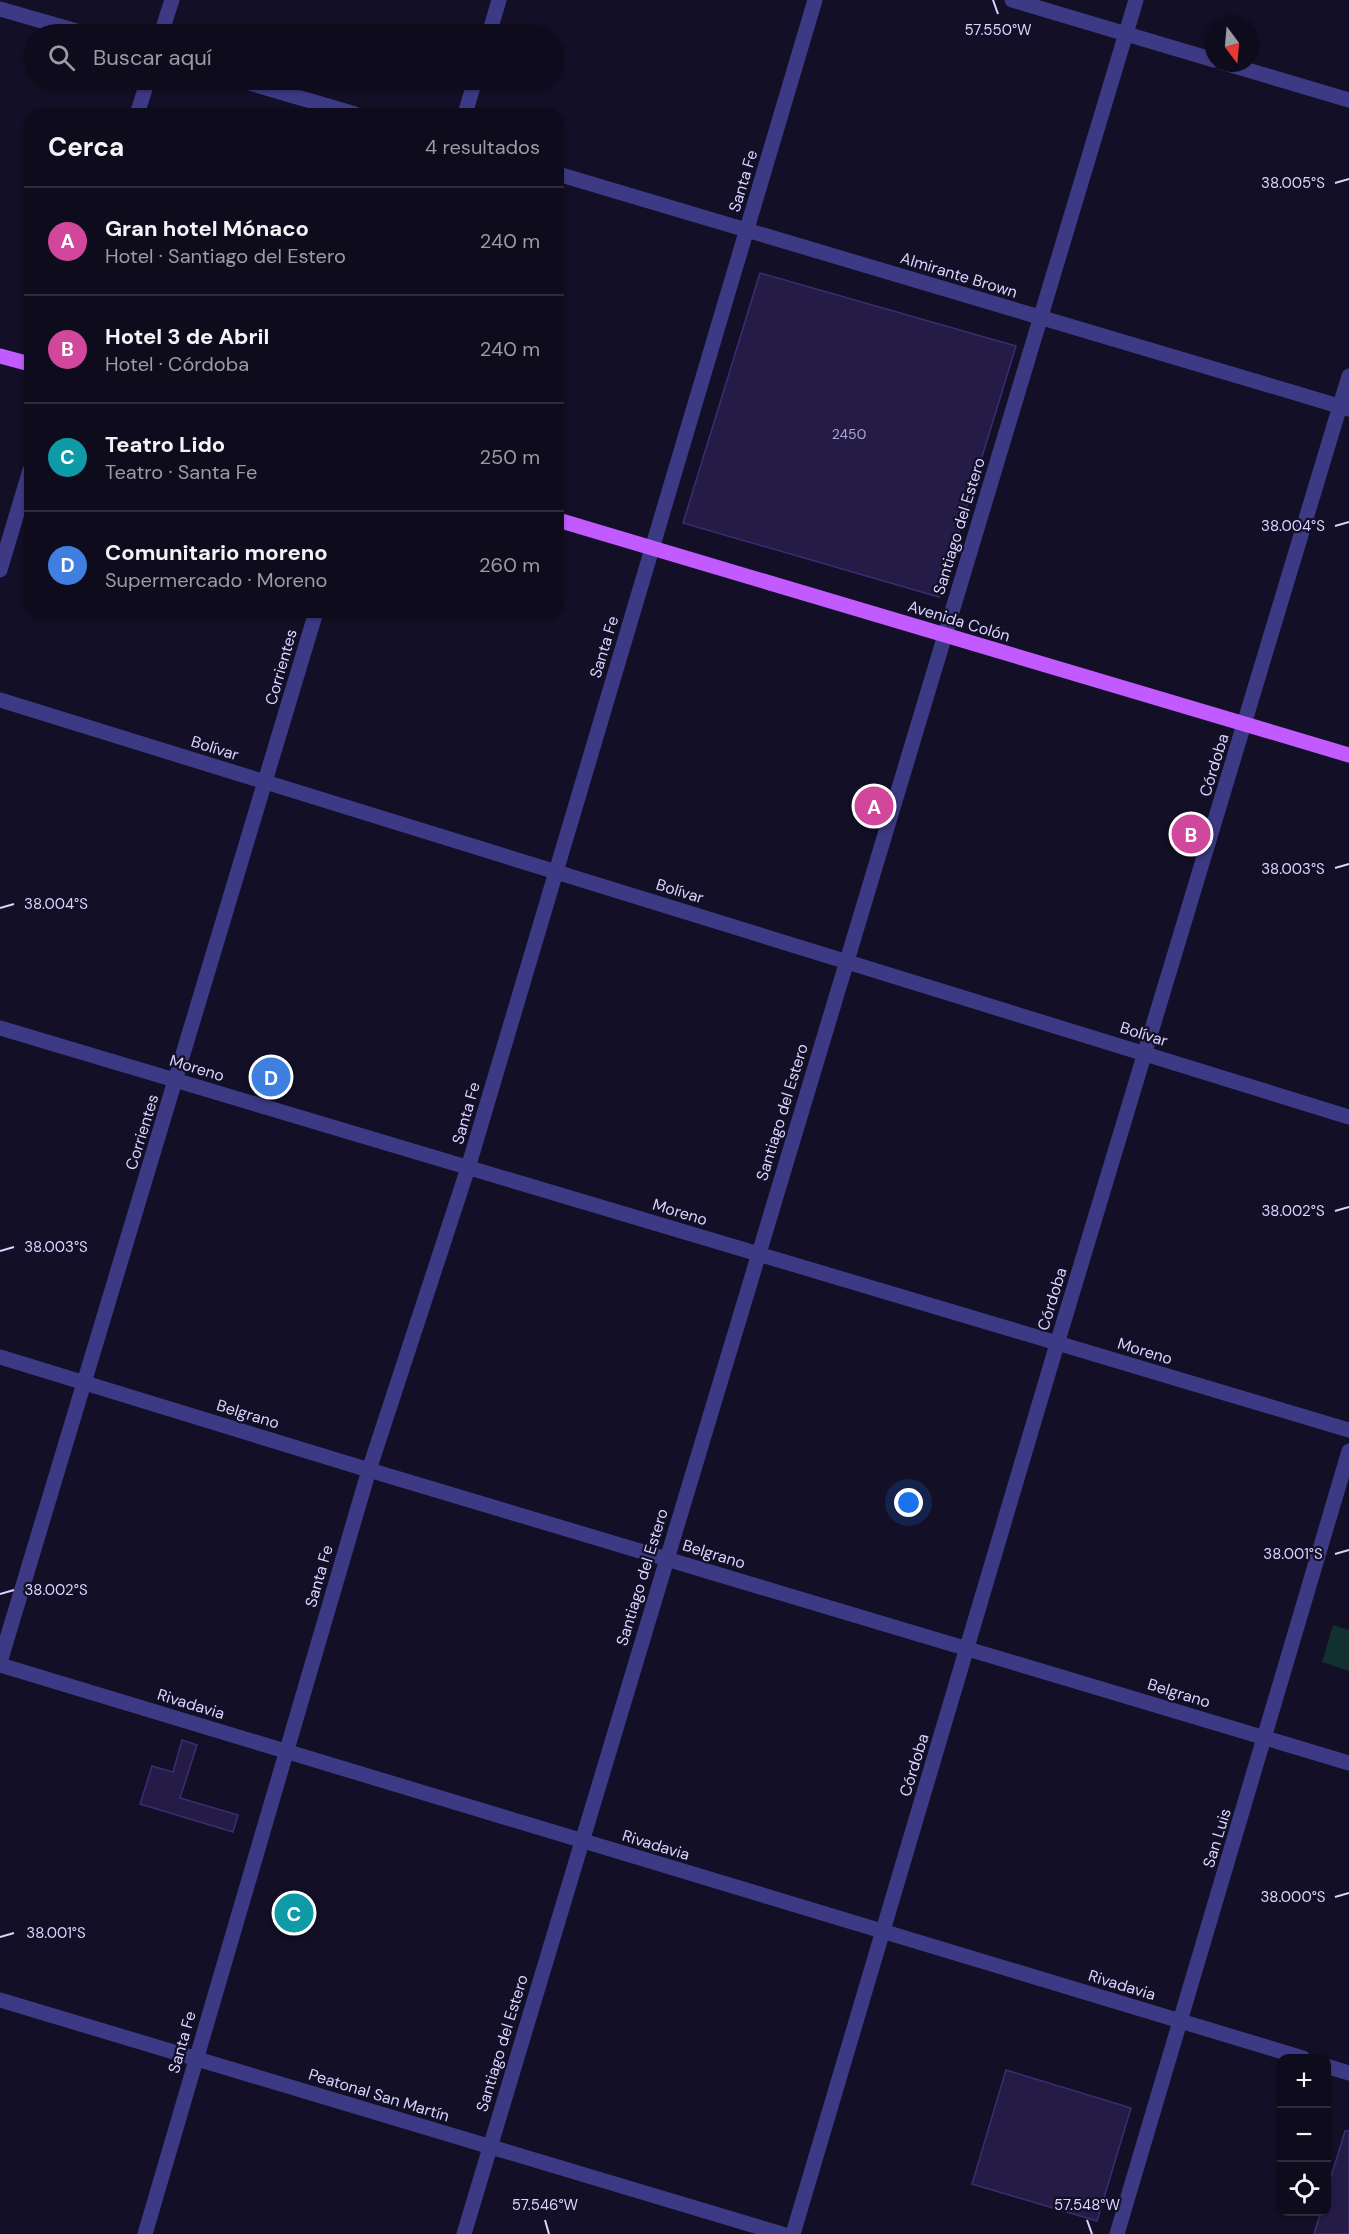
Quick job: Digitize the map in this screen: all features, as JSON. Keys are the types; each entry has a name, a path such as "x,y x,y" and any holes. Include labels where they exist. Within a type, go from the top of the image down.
{"main road":[{"path":"0,356 24,362"},
{"name":"Avenida Colón","path":"564,522 1349,755"}],"street":[{"path":"164,24 172,0"},
{"path":"492,24 499,0"},
{"name":"Santa Fe","path":"145,2234 369,1470 468,1168 816,0"},
{"path":"1012,0 1205,57"},
{"name":"Santiago del Estero","path":"464,2234 1136,0"},
{"path":"0,9 52,24"},
{"path":"1254,72 1349,100"},
{"path":"139,108 145,90"},
{"path":"273,90 335,108"},
{"path":"467,108 472,90"},
{"name":"Almirante Brown","path":"564,176 1344,408"},
{"name":"Córdoba","path":"793,2234 1057,1344 1245,724 1344,408 1349,376"},
{"path":"0,570 24,490"},
{"name":"Corrientes","path":"0,1664 314,618"},
{"name":"Bolívar","path":"0,700 1349,1117"},
{"name":"Moreno","path":"0,1028 1349,1430"},
{"name":"Belgrano","path":"0,1357 369,1470 1349,1762"},
{"name":"San Luis","path":"1117,2234 1266,1738 1349,1451"},
{"name":"Rivadavia","path":"0,1664 1289,2054"},
{"name":"Peatonal San Martín","path":"0,2000 782,2234"},
{"path":"1331,2068 1349,2073"}],"green space":[{"path":"1333,1625 1349,1630 1349,1671 1322,1662"}],"building":[{"path":"760,273 1016,346 939,597 683,523"},
{"path":"182,1740 197,1745 180,1798 238,1815 233,1832 140,1804 152,1766 173,1772"},
{"path":"1006,2070 1131,2108 1097,2221 972,2184"},
{"path":"1345,2131 1349,2131 1349,2234 1314,2234 1319,2216 1331,2216 1331,2177"}],"place":[{"name":"Gran hotel Mónaco","path":"874,806"},
{"name":"Hotel 3 de Abril","path":"1191,834"},
{"name":"Comunitario moreno","path":"271,1077"},
{"name":"Teatro Lido","path":"294,1913"}]}
